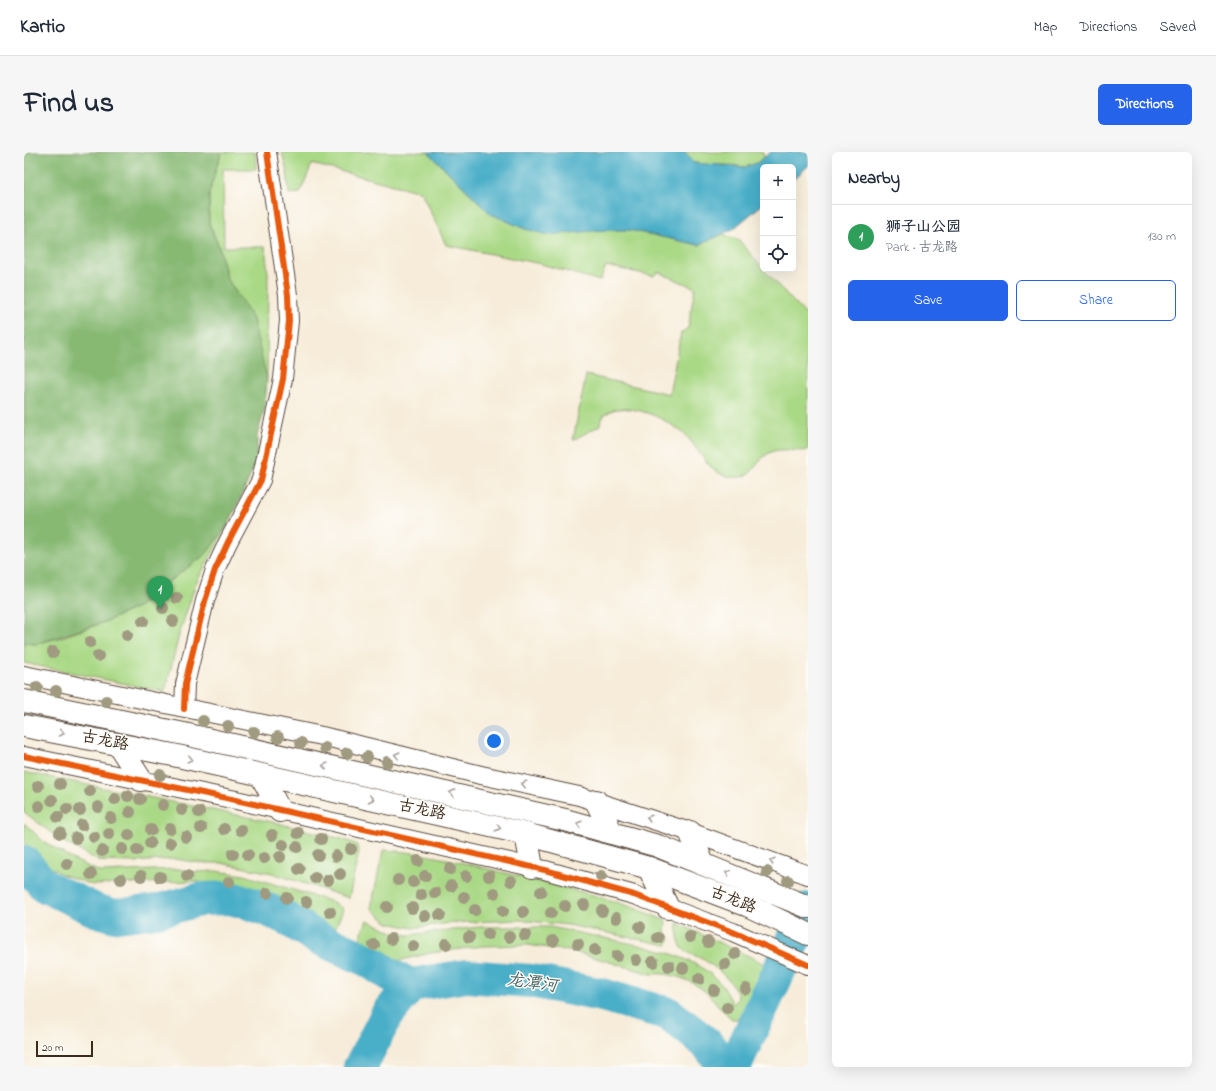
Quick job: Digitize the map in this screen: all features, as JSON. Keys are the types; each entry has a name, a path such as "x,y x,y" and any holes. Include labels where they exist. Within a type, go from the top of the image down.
{"main road":[{"name":"古龙路","path":"24,701 475,798 612,833 658,846 799,903"},
{"name":"古龙路","path":"24,726 118,744 526,834 649,868 749,906 808,934"},
{"path":"118,744 141,780"},
{"path":"261,775 280,811"},
{"path":"596,801 612,833"},
{"path":"690,832 703,864"},
{"path":"526,834 532,867"},
{"path":"649,868 668,908"}],"street":[{"path":"184,709 185,684 205,601 215,570 261,480 283,379 289,321 288,295 267,152"},
{"path":"24,675 184,709 322,736 596,801 690,832 808,875"},
{"path":"24,756 141,780 532,867 634,895 733,932 808,965"}],"green space":[{"path":"24,152 222,152 209,194 209,223 219,247 227,278 253,319 267,380 265,407 257,436 257,461 229,523 206,554 164,585 140,606 105,622 36,644 24,643"},
{"path":"222,152 255,152 256,169 223,169 224,247 265,247 268,273 267,380 260,351 227,278 219,247 209,223 209,194"},
{"path":"282,152 428,152 491,214 525,229 629,230 699,245 723,234 739,240 760,265 760,272 766,272 808,317 808,450 774,451 763,457 748,474 736,477 727,476 721,474 710,466 689,439 675,427 656,416 627,409 614,410 604,415 599,426 573,440 586,375 669,394 681,333 688,328 695,288 658,272 654,276 606,266 600,281 541,264 446,245 421,192 312,164 300,193 289,194 287,172"},
{"path":"685,152 762,152 765,157 757,163 745,167 732,165 702,165 693,162"},
{"path":"229,523 196,583 179,635 165,692 24,663 24,643 36,644 62,637 105,622 140,606 164,585 206,554"},
{"path":"24,772 277,823 342,839 356,844 359,851 349,898 272,873 221,863 201,863 175,859 134,862 99,861 62,841 24,812"},
{"path":"24,823 43,841 72,859 100,872 179,869 192,872 216,871 244,875 333,902 343,909 333,931 320,929 296,910 265,899 257,893 194,881 93,885 61,874 47,865 24,843"},
{"path":"383,850 415,853 446,859 608,899 666,921 665,932 670,939 667,945 568,925 519,920 451,923 413,928 388,923 371,908"},
{"path":"367,920 393,932 408,935 480,927 550,927 639,945 672,954 701,967 723,986 733,1004 738,999 737,994 726,977 702,959 686,952 682,948 678,938 677,923 755,959 764,964 765,971 743,1019 732,1019 702,989 681,978 666,974 651,974 575,952 528,945 483,946 431,953 398,961 385,961 360,949 358,943"}],"water":[{"path":"428,152 685,152 694,163 745,167 757,163 771,152 808,152 808,166 796,177 796,164 760,164 760,206 733,229 699,245 629,230 604,230 548,235 525,229 491,214"}],"waterway":[{"path":"24,862 45,886 95,910 115,916 157,911 202,899 230,898 258,906 284,917 318,938 369,961 390,975 411,985"},
{"path":"734,1067 808,909"},
{"name":"龙潭河","path":"360,1067 387,1015 411,985 466,976 531,981 602,995 669,1014 706,1043 726,1067"}],"cycle path":[{"path":"184,709 185,684 205,601 215,570 261,480 283,379 289,321 288,295 267,152"},
{"path":"24,756 236,800 545,870 634,895 733,932 808,965"}],"place":[{"name":"狮子山公园","path":"160,609"}]}
